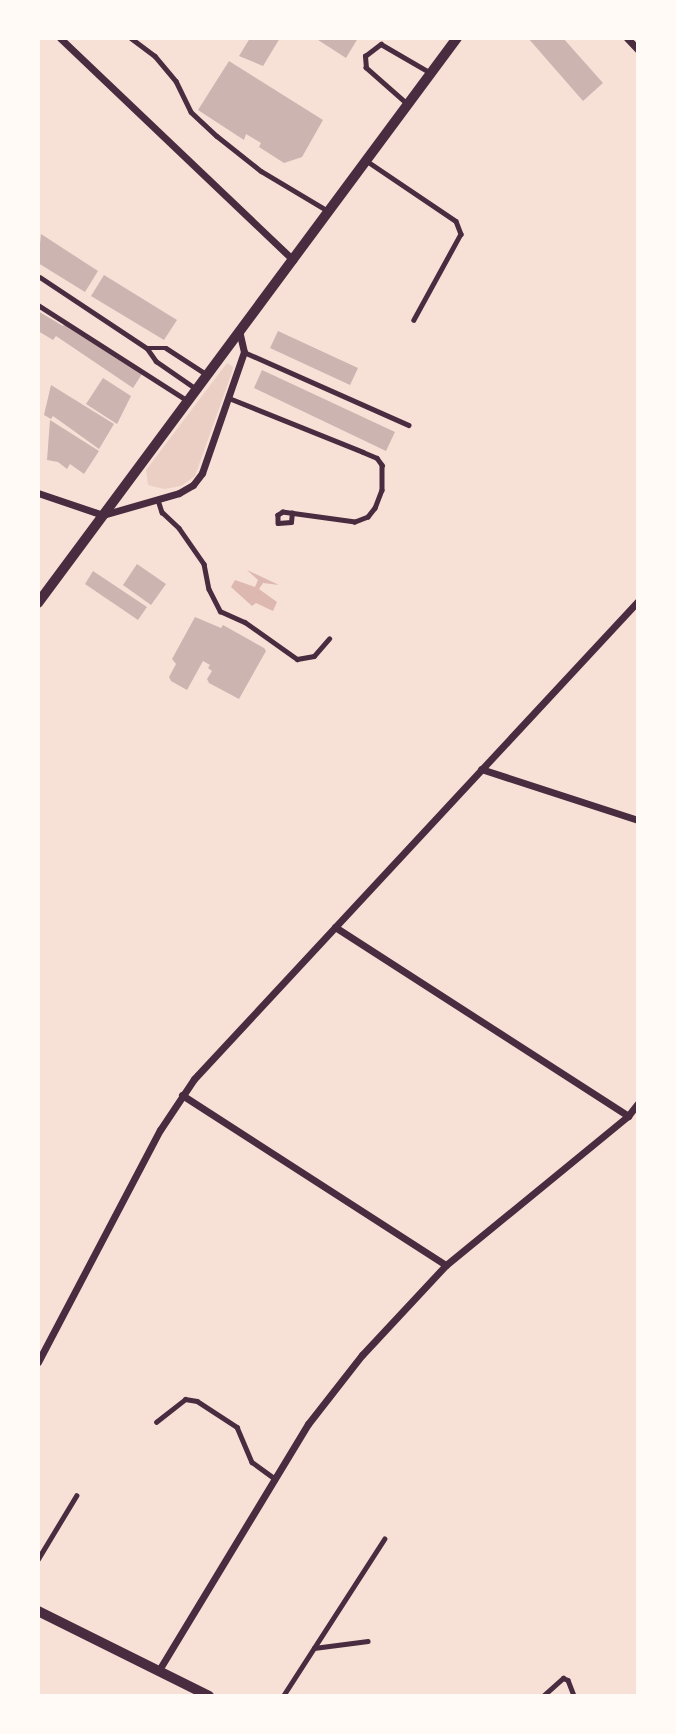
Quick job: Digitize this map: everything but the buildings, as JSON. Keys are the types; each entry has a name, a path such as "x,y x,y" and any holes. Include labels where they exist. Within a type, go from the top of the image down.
{"street":[{"path":"60,38 293,260"},
{"path":"38,603 457,38"},
{"path":"627,38 638,50"},
{"path":"38,493 103,515 185,490 199,480 244,352 239,331"},
{"path":"38,1362 160,1130 182,1095 638,601"},
{"path":"481,769 638,820"},
{"path":"335,927 628,1116"},
{"path":"182,1095 446,1265"},
{"path":"159,1670 308,1424 362,1355 446,1265 628,1116 638,1103"},
{"path":"38,1611 209,1696"}],"lane":[{"path":"131,38 155,56 176,81 191,112 217,136 261,172 328,211"},
{"path":"407,105 366,68 366,56 381,44 431,73"},
{"path":"367,160 456,221 461,234 414,320"},
{"path":"40,277 147,348 156,361 196,389"},
{"path":"38,305 188,401"},
{"path":"147,348 166,348 207,374"},
{"path":"244,352 409,425"},
{"path":"229,398 377,458 382,465 382,490 368,517 355,522 292,513"},
{"path":"158,499 162,512 179,528 204,564 209,589 220,611 245,622 297,659 314,656 329,639"},
{"path":"156,1422 185,1399 205,1405 237,1427 252,1462 275,1479"},
{"path":"38,1559 76,1496"},
{"path":"283,1696 384,1539"},
{"path":"313,1648 368,1641"},
{"path":"543,1696 563,1678 568,1680 574,1696"}],"shaded area":[{"path":"227,363 233,367 232,372 195,476 181,486 164,489 148,485 146,470"},
{"path":"247,570 279,585 263,583 259,589 277,602 273,611 256,603 252,606 231,587 235,580 255,587 258,580"}]}
